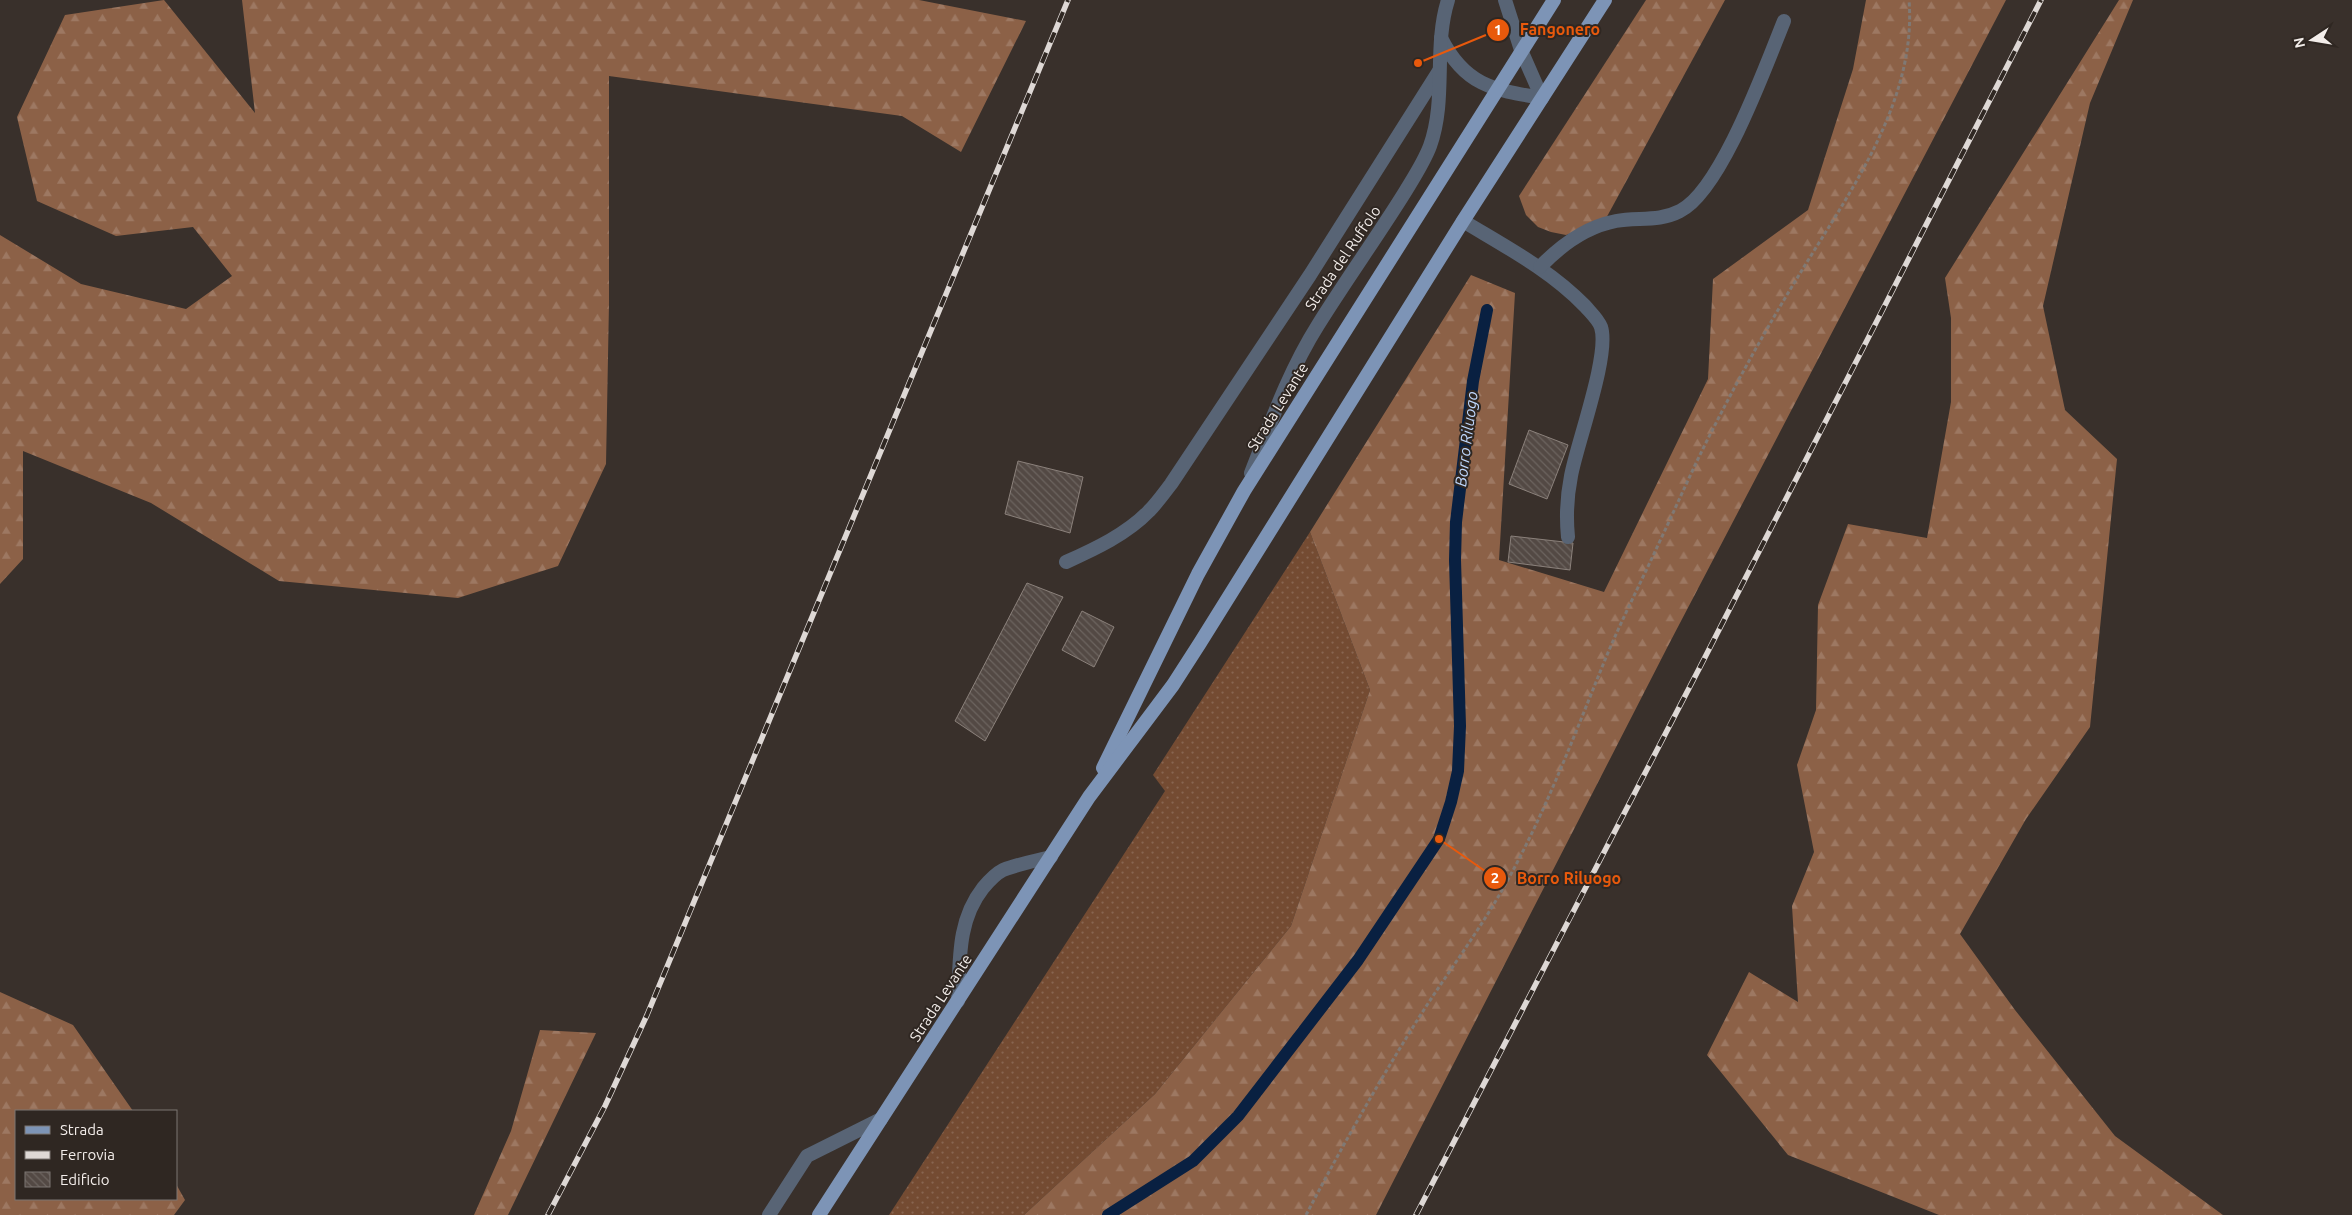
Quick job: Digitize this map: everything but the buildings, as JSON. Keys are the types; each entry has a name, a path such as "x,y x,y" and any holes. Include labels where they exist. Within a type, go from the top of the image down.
{"main road":[{"name":"Strada Levante","path":"1089,797 1194,582 1244,491 1554,0"},
{"name":"Strada Levante","path":"819,1215 1089,797 1167,693 1196,650 1463,221 1605,0"}],"street":[{"name":"Strada del Ruffolo","path":"1244,491 1286,383 1302,353 1423,162 1436,126 1441,37 1448,0"},
{"path":"1505,0 1521,50 1542,98"},
{"path":"1540,267 1557,250 1585,231 1617,221 1651,220 1666,217 1681,211 1694,200 1709,182 1746,114 1784,21"},
{"path":"1441,37 1450,54 1462,68 1480,82 1497,90 1542,98"},
{"path":"1066,562 1094,550 1121,533 1149,512 1171,484 1310,275 1439,71"},
{"path":"1463,221 1540,267 1566,287 1601,326 1603,340 1598,371 1570,476 1566,520 1568,537"},
{"path":"958,1001 962,935 966,917 976,897 988,882 1002,871 1051,857"},
{"path":"768,1215 807,1156 881,1119"}],"path":[{"path":"1306,1215 1386,1071 1438,988 1477,933 1512,873 1552,788 1610,650 1713,427 1757,345 1846,197 1871,151 1888,116 1907,58 1911,36 1910,0"}],"shaded area":[{"path":"1310,532 1370,690 1291,926 1155,1094 1024,1215 889,1215 1165,791 1153,775"}],"green space":[{"path":"164,0 255,113 242,0 919,0 1026,21 961,152 902,116 609,76 609,303 606,464 558,566 458,598 279,581 151,503 23,451 23,559 0,584 0,235 81,284 186,309 232,276 193,227 116,236 37,201 17,117 65,15"},
{"path":"1646,0 1725,0 1604,222 1566,235 1538,227 1526,215 1519,196"},
{"path":"1866,0 2006,0 1669,644 1376,1215 1024,1215 1155,1094 1291,926 1370,690 1310,532 1471,275 1515,293 1499,560 1604,592 1708,379 1713,279 1808,210 1853,69"},
{"path":"2119,0 2133,0 2090,103 2043,306 2065,410 2117,459 2090,727 2026,819 1960,934 2015,1010 2115,1136 2223,1215 1939,1215 1788,1155 1707,1055 1749,972 1798,1002 1792,906 1814,852 1797,765 1816,710 1818,605 1848,524 1927,538 1951,402 1951,318 1945,278"},
{"path":"0,992 73,1025 132,1110 15,1110 15,1200 178,1200 178,1188 185,1200 174,1215 0,1215"},
{"path":"540,1030 596,1033 508,1215 474,1215 511,1131"}],"waterway":[{"name":"Borro Riluogo","path":"1108,1215 1193,1161 1238,1116 1358,960 1439,839 1451,802 1458,771 1460,726 1455,560 1456,522 1473,381 1487,310"}],"railway":[{"path":"548,1215 605,1106 647,1015 1068,0"},
{"path":"1416,1215 1700,667 2041,0"}],"place":[{"name":"Fangonero","path":"1418,63"},
{"name":"Borro Riluogo","path":"1439,839"}]}
